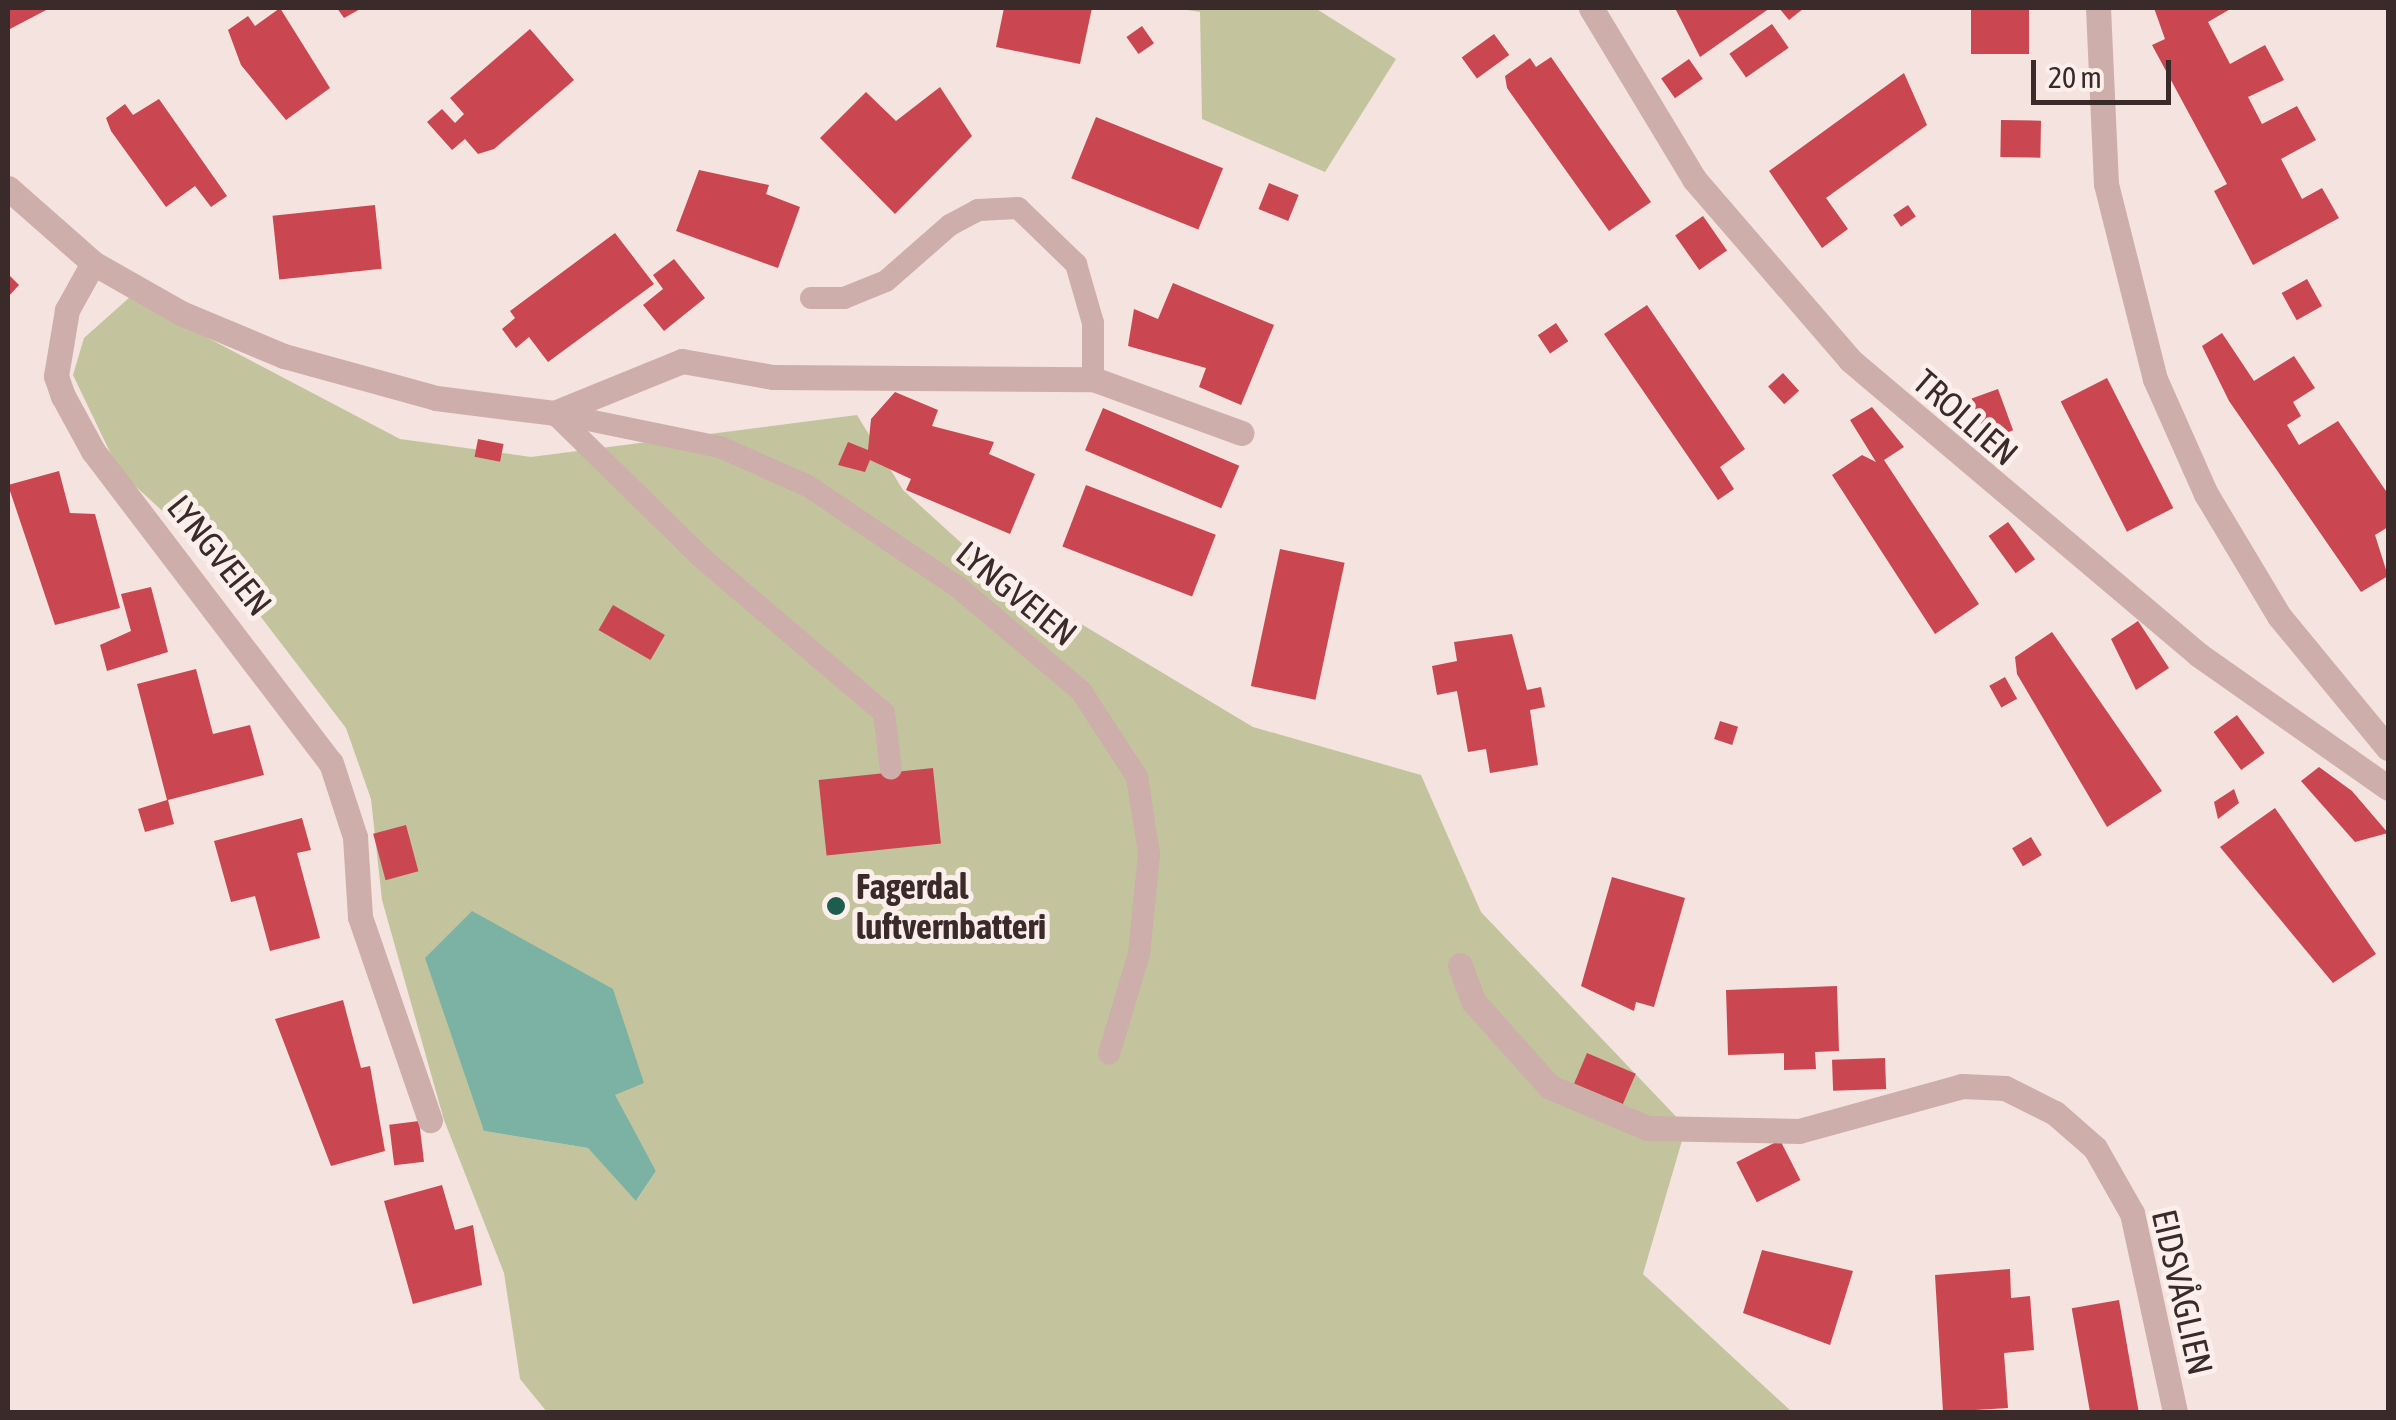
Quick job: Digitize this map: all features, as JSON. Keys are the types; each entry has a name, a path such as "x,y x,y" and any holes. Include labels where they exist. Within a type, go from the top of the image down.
{"street":[{"name":"TROLLIEN","path":"1592,8 1694,179 1850,360 2199,654 2388,788"},
{"path":"2098,8 2106,184 2155,379 2206,494 2278,616 2388,748"},
{"name":"LYNGVEIEN","path":"8,188 93,263 284,356 436,398 554,413 682,361 789,378 1093,379 1241,433"},
{"name":"LYNGVEIEN","path":"93,263 67,310 56,376 63,396 93,451 332,762 355,837 360,917 430,1120"},
{"name":"EIDSVÅGLIEN","path":"1460,966 1474,1001 1550,1087 1647,1128 1799,1131 1962,1086 2005,1088 2055,1113 2095,1148 2132,1213 2175,1412"}],"lane":[{"path":"811,298 844,298 886,282 964,217 1018,208 1076,264 1093,323 1093,379"},
{"path":"554,413 702,558 884,714 891,769"},
{"name":"LYNGVEIEN","path":"554,413 720,446 808,486 958,587 1081,691 1137,777 1148,840 1139,954 1110,1054"}],"shaded area":[{"path":"1174,8 1315,8 1396,59 1325,172 1202,119 1200,12"},
{"path":"130,297 400,439 531,457 857,415 903,490 991,570 1253,727 1421,775 1481,912 1686,1127 1643,1274 1792,1412 547,1412 520,1379 504,1273 444,1120 382,900 371,799 346,728 221,565 119,471 73,375 84,338","holes":["614,1095 656,1171 637,1200 588,1148 484,1131"]},
{"path":"472,911 613,989 644,1083 615,1095 656,1171 636,1201 588,1148 484,1131 425,958"}],"building":[{"path":"8,8 50,8 8,30"},
{"path":"280,8 330,88 286,120 241,65 228,30 248,16 255,26"},
{"path":"337,8 362,8 344,18"},
{"path":"1004,8 1092,8 1080,64 996,47"},
{"path":"1675,8 1770,8 1700,57"},
{"path":"1779,8 1804,8 1789,20"},
{"path":"1971,8 2029,8 2029,54 1971,54"},
{"path":"2154,8 2232,8 2208,22 2230,64 2265,45 2284,80 2248,97 2262,124 2297,106 2316,140 2281,159 2302,199 2322,188 2339,218 2253,265 2214,191 2227,184 2152,45 2165,39"},
{"path":"1772,24 1789,48 1746,78 1729,54"},
{"path":"1142,26 1154,43 1138,54 1126,37"},
{"path":"530,29 574,80 494,149 478,154 465,139 452,150 427,122 442,109 455,123 464,114 450,98"},
{"path":"1494,34 1509,55 1477,79 1462,58"},
{"path":"1551,57 1651,202 1609,231 1507,88 1505,76 1530,58 1536,67"},
{"path":"1689,59 1703,79 1675,98 1661,79"},
{"path":"1904,73 1927,125 1826,198 1848,229 1822,248 1769,171"},
{"path":"940,87 972,136 895,214 820,138 866,92 896,121"},
{"path":"159,99 227,196 211,207 195,186 166,207 111,131 106,118 125,104 133,115"},
{"path":"1096,117 1223,168 1198,230 1071,178"},
{"path":"2001,120 2041,121 2040,158 2000,157"},
{"path":"699,170 769,185 766,194 800,207 778,268 676,231"},
{"path":"1269,183 1299,195 1288,221 1259,209"},
{"path":"375,205 382,269 279,279 273,216"},
{"path":"1908,205 1916,217 1901,227 1893,215"},
{"path":"1703,216 1727,250 1699,270 1675,236"},
{"path":"615,233 654,284 548,362 529,337 516,348 502,329 515,318 510,311"},
{"path":"674,259 705,298 664,331 643,305 663,289 653,275"},
{"path":"8,274 19,285 8,297"},
{"path":"2307,279 2322,306 2297,320 2282,293"},
{"path":"1173,283 1274,325 1241,405 1199,387 1206,368 1128,346 1134,309 1158,319"},
{"path":"1647,305 1745,449 1720,467 1734,489 1718,500 1604,334"},
{"path":"1556,323 1568,341 1550,354 1538,335"},
{"path":"2222,333 2254,381 2294,356 2315,388 2293,402 2301,416 2287,425 2299,445 2338,421 2388,494 2388,527 2375,535 2388,576 2361,592 2229,401 2202,346"},
{"path":"1783,373 1799,391 1784,404 1768,386"},
{"path":"2107,378 2173,508 2127,532 2061,402"},
{"path":"1998,389 2013,430 1987,440 1972,399"},
{"path":"895,392 938,410 932,426 994,442 989,454 1035,474 1010,534 906,490 911,479 870,460 865,472 838,465 848,442 868,450 871,419"},
{"path":"1872,407 1904,447 1884,460 1979,604 1935,634 1832,475 1862,455 1876,462 1850,420"},
{"path":"1103,408 1239,466 1221,508 1085,450"},
{"path":"478,439 504,444 500,462 475,457"},
{"path":"59,471 70,513 95,514 120,608 55,625 8,485"},
{"path":"1086,485 1216,535 1192,596 1062,547"},
{"path":"2008,522 2035,559 2016,573 1989,536"},
{"path":"1280,549 1345,563 1315,700 1251,686"},
{"path":"151,587 168,652 107,671 100,645 131,631 121,594"},
{"path":"613,605 665,635 650,660 598,630"},
{"path":"2138,621 2169,668 2136,690 2111,639"},
{"path":"2052,632 2162,791 2107,827 2017,674 2015,657"},
{"path":"1512,634 1527,690 1541,687 1545,707 1530,710 1538,765 1490,773 1486,749 1468,752 1457,691 1437,695 1432,666 1457,661 1454,642"},
{"path":"196,669 213,734 250,725 264,775 168,800 174,824 145,832 138,809 167,800 137,684"},
{"path":"2005,677 2017,699 2001,708 1989,686"},
{"path":"2237,715 2265,753 2241,770 2214,732"},
{"path":"1720,721 1738,727 1732,745 1714,739"},
{"path":"2319,767 2352,791 2388,833 2355,842 2301,781"},
{"path":"933,768 941,844 827,856 819,780"},
{"path":"2234,789 2239,803 2218,819 2214,802"},
{"path":"2275,808 2376,954 2333,983 2220,847"},
{"path":"302,818 311,850 297,853 320,938 270,951 255,896 231,902 214,841"},
{"path":"406,825 418,871 386,880 373,834"},
{"path":"2031,837 2042,855 2023,866 2012,848"},
{"path":"1612,877 1685,898 1654,1007 1636,1002 1634,1011 1581,986"},
{"path":"1837,986 1839,1051 1815,1052 1816,1069 1784,1070 1784,1053 1728,1055 1726,990"},
{"path":"343,1000 361,1068 370,1066 385,1151 331,1166 275,1019"},
{"path":"1587,1053 1636,1074 1623,1104 1574,1083"},
{"path":"1885,1058 1886,1089 1833,1091 1832,1060"},
{"path":"419,1121 424,1162 394,1165 389,1125"},
{"path":"1780,1140 1800,1180 1757,1202 1736,1162"},
{"path":"442,1185 455,1230 473,1225 482,1285 413,1304 384,1201"},
{"path":"1762,1250 1853,1271 1830,1345 1743,1313"},
{"path":"2010,1269 2011,1298 2030,1296 2034,1350 2004,1353 2008,1408 1943,1412 1935,1275"},
{"path":"2119,1300 2139,1412 2090,1412 2072,1308"}],"place":[{"name":"Fagerdal luftvernbatteri","path":"836,906"}]}
